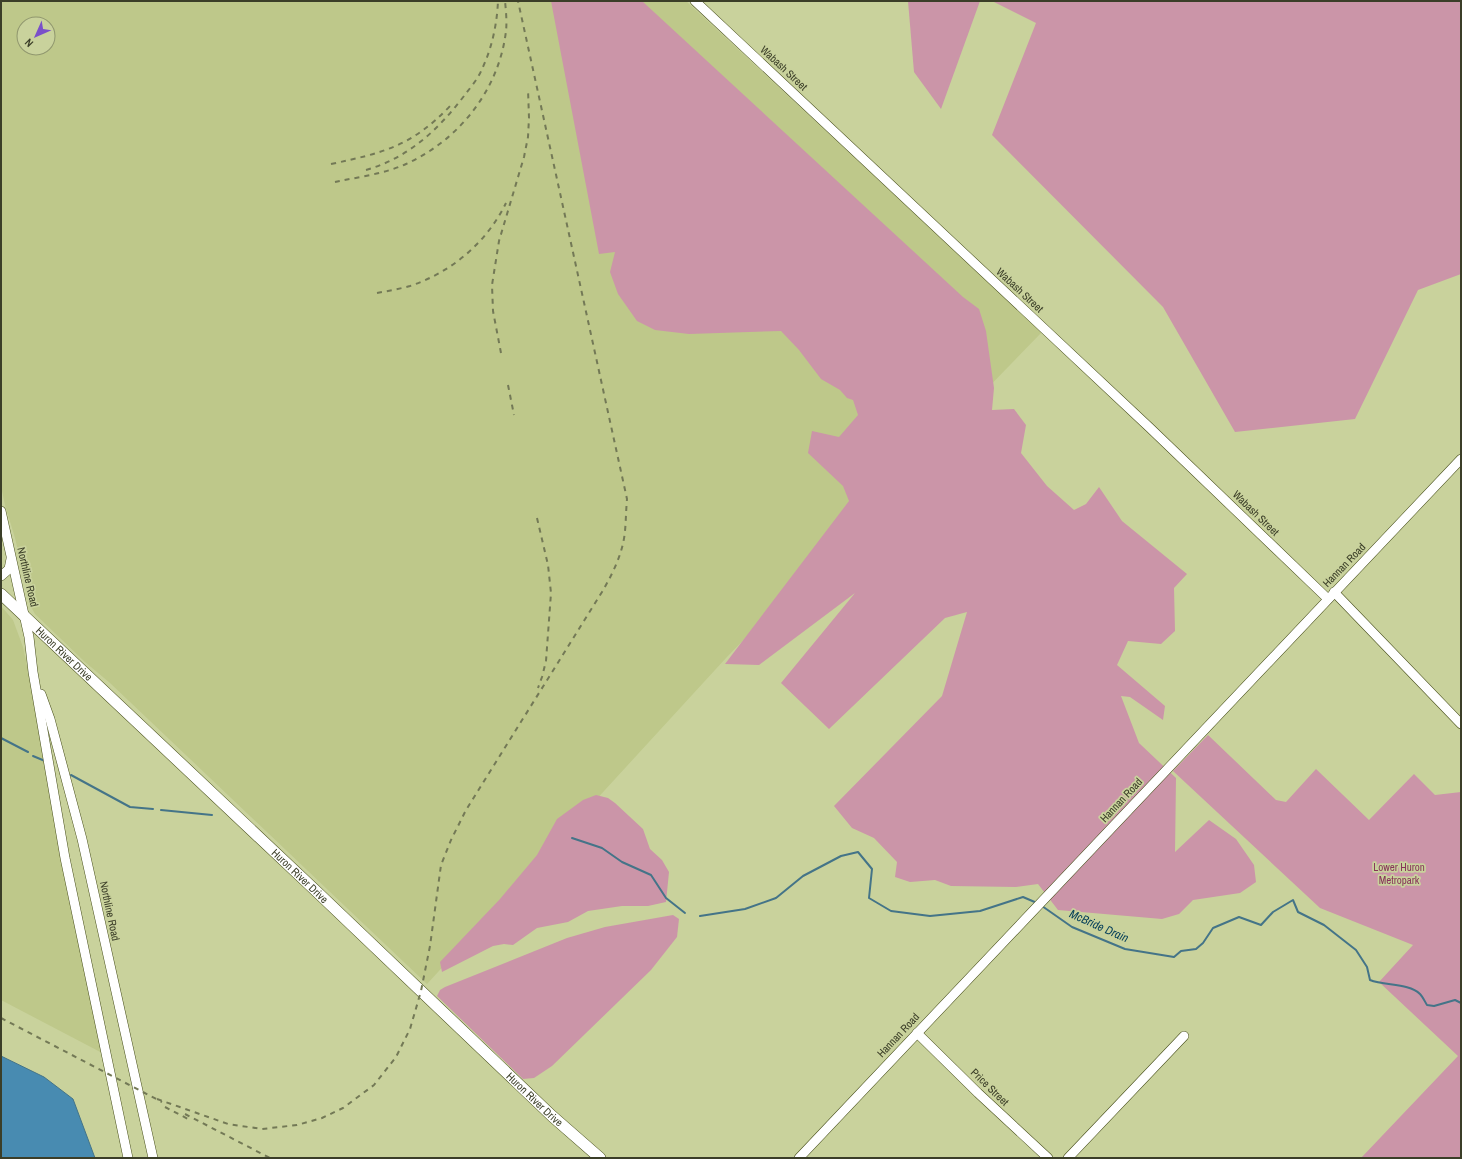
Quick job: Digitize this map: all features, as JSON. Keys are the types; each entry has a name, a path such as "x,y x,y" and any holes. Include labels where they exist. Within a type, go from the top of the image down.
{"main road":[{"name":"Huron River Drive","path":"1,594 547,1112 600,1158"}],"street":[{"name":"Wabash Street","path":"695,1 1150,428 1331,595 1461,724"},
{"name":"Hannan Road","path":"798,1158 1461,459"},
{"name":"Northline Road","path":"1,511 29,637 33,672 65,858 128,1158"},
{"path":"1,576 9,569 12,558"},
{"name":"Northline Road","path":"33,672 50,719 82,839 153,1158"},
{"name":"Price Street","path":"917,1033 978,1093 1048,1158"},
{"path":"1068,1158 1184,1036"}],"shaded area":[{"path":"1,1 686,1 1042,332 726,658 427,984 110,683 85,662 35,614 31,607 15,538 1,486"},
{"path":"1,606 13,620 23,647 46,753 106,1055 1,1000"}],"green space":[{"path":"551,1 642,1 963,297 979,309 986,331 994,388 992,410 1014,409 1026,425 1021,453 1047,486 1074,510 1086,504 1099,487 1122,521 1187,574 1174,588 1175,631 1161,644 1128,641 1117,665 1165,706 1163,720 1130,697 1121,696 1139,743 1176,778 1175,852 1209,820 1236,839 1254,865 1256,882 1240,893 1193,900 1179,914 1162,919 1058,910 1038,884 1016,887 951,886 935,880 910,882 895,877 897,862 874,838 852,828 834,806 942,696 967,612 945,618 829,729 781,683 855,593 759,665 725,664 849,501 843,486 808,453 812,431 839,437 858,415 853,400 847,398 840,390 821,379 799,350 781,331 689,334 655,330 637,321 618,294 610,272 615,252 599,254"},
{"path":"908,1 980,1 941,109 914,72"},
{"path":"992,1 1461,1 1461,274 1418,290 1355,419 1235,432 1163,307 992,135 1036,23"},
{"name":"Lower Huron Metropark","path":"1208,735 1276,800 1286,802 1316,769 1369,820 1414,774 1435,795 1461,792 1461,1158 1361,1158 1458,1056 1379,982 1413,945 1320,908 1173,771"},
{"path":"596,795 608,798 615,803 643,829 650,849 662,860 669,872 666,902 648,906 622,906 588,911 568,922 537,928 513,945 504,944 493,946 442,972 440,962 500,899 537,855 557,819 583,800"},
{"path":"673,915 679,919 677,937 651,970 552,1066 534,1078 523,1079 437,996 440,990 445,987 567,938 605,927"}],"water":[{"path":"1,1056 44,1077 73,1099 95,1158 1,1158"}],"waterway":[{"name":"McBride Drain","path":"1,738 28,752"},
{"name":"McBride Drain","path":"33,756 45,761"},
{"name":"McBride Drain","path":"71,775 130,807 153,809"},
{"name":"McBride Drain","path":"161,810 212,815"},
{"name":"McBride Drain","path":"572,838 602,848 622,862 651,875 666,898 685,913"},
{"name":"McBride Drain","path":"700,916 745,909 776,898 803,876 841,856 858,852 872,869 869,898 891,911 930,916 980,911 1023,897 1037,903"},
{"name":"McBride Drain","path":"1042,906 1072,927 1125,949 1174,957 1181,951 1196,949 1203,943 1213,928 1239,917 1261,925 1273,912 1293,900 1298,912 1324,925 1356,950 1367,967 1370,980 1403,986 1415,990 1421,995 1427,1005 1434,1006 1455,1000 1461,1003"}],"railway":[{"path":"366,170 395,158 421,141 444,120 464,96 474,83 489,53 495,27 498,1"},
{"path":"335,182 380,173 406,164 425,154 459,127 473,111 485,93 495,73 502,53 506,31 505,1"},
{"path":"157,1099 228,1124 262,1129 297,1125 322,1118 343,1108 374,1085 396,1057 410,1029 421,991 430,946 441,865 451,840 466,810 602,592 620,555 624,539 627,499 518,1"},
{"path":"501,353 493,311 492,285 499,241 524,157 528,137 528,89"},
{"path":"331,164 366,156 396,146 423,130 450,106"},
{"path":"377,293 410,286 440,273 454,264 478,243 489,230 506,203"},
{"path":"508,385 514,415"},
{"path":"537,518 548,565 551,593 546,661 538,688"},
{"path":"1,1018 162,1102"},
{"path":"165,1107 190,1120"},
{"path":"185,1114 270,1158"}]}
